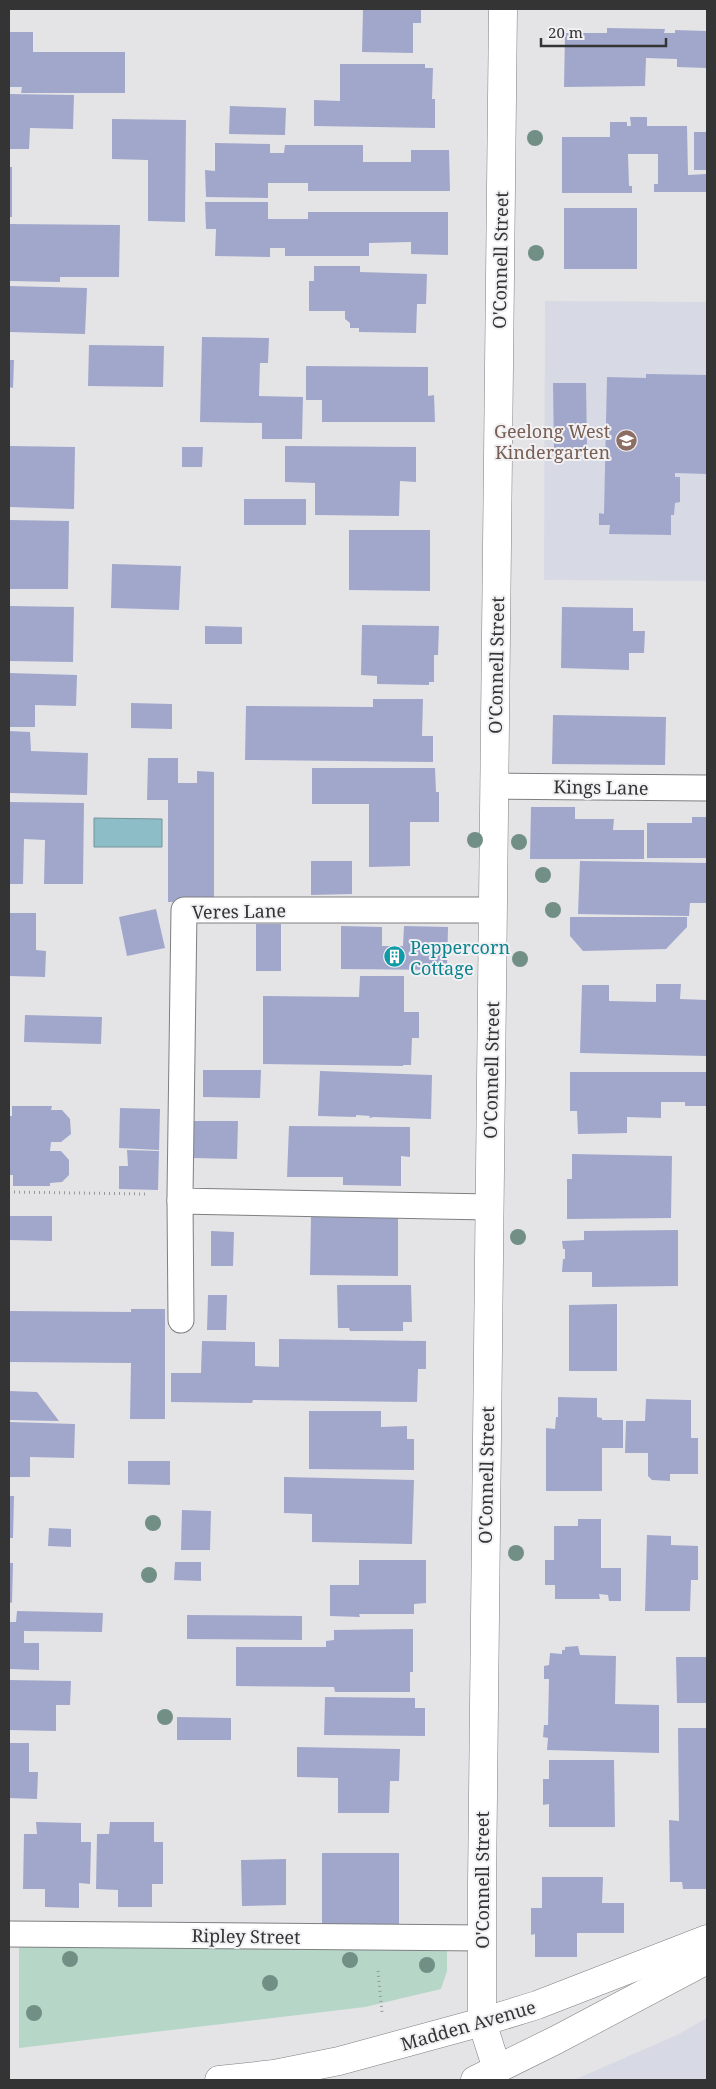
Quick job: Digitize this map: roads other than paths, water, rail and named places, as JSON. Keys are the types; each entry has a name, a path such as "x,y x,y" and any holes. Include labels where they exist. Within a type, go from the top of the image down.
{"street":[{"name":"O'Connell Street","path":"486,2075 482,2022 482,1938 503,9"},
{"name":"Madden Avenue","path":"219,2080 274,2074 338,2061 482,2022 537,2005 707,1939"},
{"path":"486,2075 707,1960"}],"lane":[{"name":"Kings Lane","path":"494,786 707,788"},
{"name":"Veres Lane","path":"181,1320 180,1198 184,910 493,910"},
{"path":"180,1198 489,1207"},
{"name":"Ripley Street","path":"9,1934 482,1938"}],"water":[{"path":"94,818 162,819 162,847 94,847"}],"place":[{"name":"Geelong West Kindergarten","path":"626,441"},
{"name":"Peppercorn Cottage","path":"394,957"}]}
